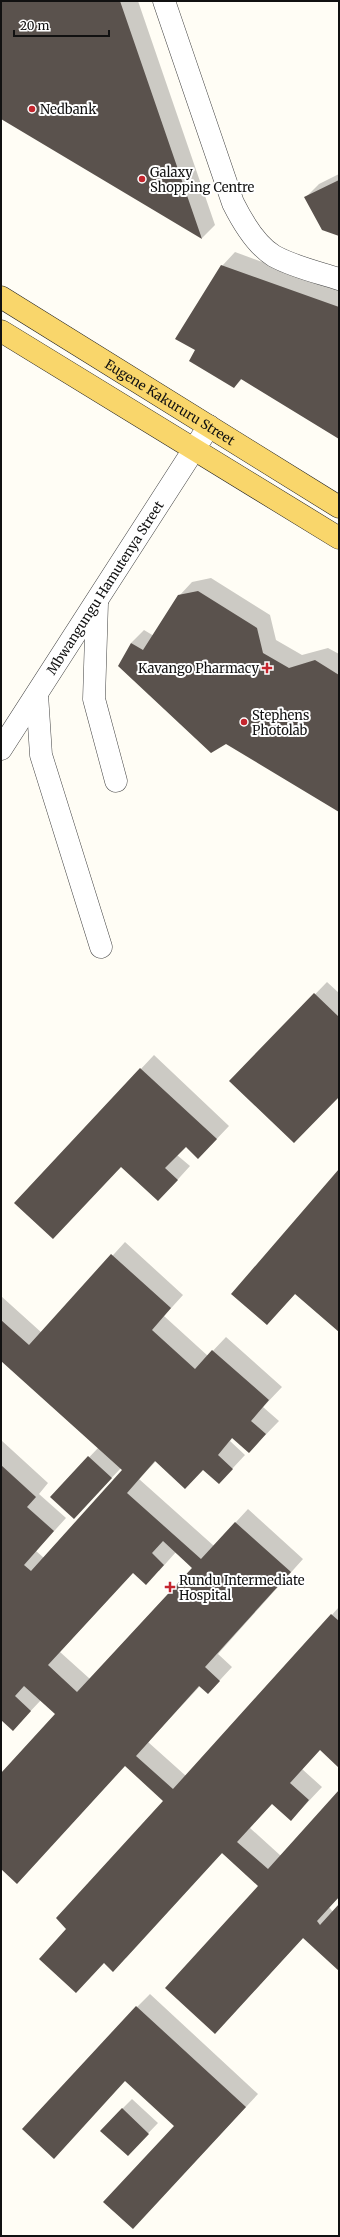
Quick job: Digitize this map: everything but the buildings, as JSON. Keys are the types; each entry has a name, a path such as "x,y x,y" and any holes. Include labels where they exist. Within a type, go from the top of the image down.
{"main road":[{"name":"Eugene Kakururu Street","path":"1,298 339,507"},
{"name":"Eugene Kakururu Street","path":"1,331 339,538"}],"street":[{"path":"164,1 232,203 243,222 273,256 294,265 339,278"},
{"name":"Mbwangungu Hamutenya Street","path":"1,749 97,603 209,426"},
{"path":"97,603 94,699 116,781"},
{"path":"37,694 42,755 101,947"}],"place":[{"name":"Nedbank","path":"32,109"},
{"name":"Galaxy Shopping Centre","path":"142,179"},
{"name":"Kavango Pharmacy","path":"267,668"},
{"name":"Stephens Photolab","path":"244,722"},
{"name":"Rundu Intermediate Hospital","path":"170,1587"}]}
